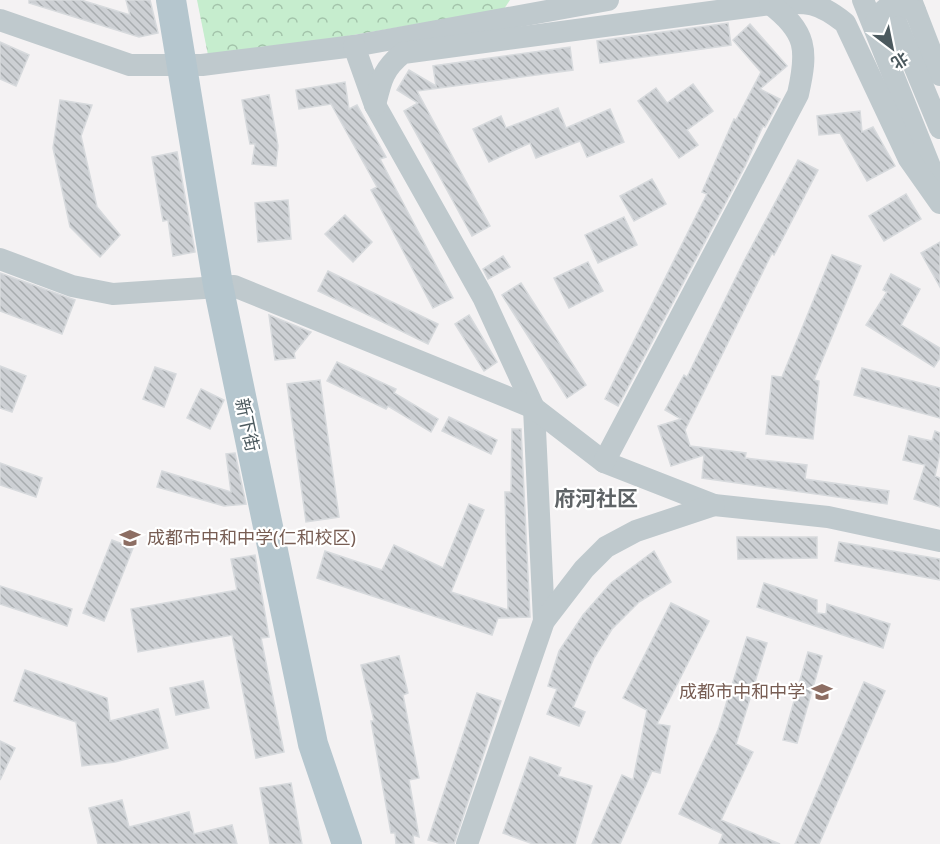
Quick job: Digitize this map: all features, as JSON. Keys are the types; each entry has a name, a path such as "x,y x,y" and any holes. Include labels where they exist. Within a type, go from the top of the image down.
{"main road":[{"name":"新下街","path":"171,0 192,65"},
{"name":"新下街","path":"190,0 192,65 226,285 313,744 347,844"},
{"name":"新下街","path":"226,285 325,742 360,844"}],"street":[{"path":"0,20 130,65 192,65 354,46 608,0"},
{"path":"863,0 899,15 940,75"},
{"path":"375,105 380,81 388,65 403,53 770,4 814,1 830,9 845,23 909,159 940,203"},
{"path":"604,462 798,94 804,66 804,45 797,29 770,4"},
{"path":"899,15 940,128"},
{"path":"899,15 926,159 940,189"},
{"path":"354,46 375,105 483,297 534,408 544,621"},
{"path":"0,259 72,286 113,294 226,285 534,408 604,462 714,505 828,517 940,541"},
{"path":"467,844 544,621 584,569 606,547 636,531 714,505"}],"green space":[{"path":"197,0 510,0 504,9 209,60"}],"building":[{"path":"29,0 81,0 130,15 126,0 150,0 158,33 139,37 29,3"},
{"path":"728,23 731,45 600,63 597,41"},
{"path":"750,24 787,66 760,89 780,99 765,127 763,126 745,166 618,406 605,399 707,194 702,192 734,119 736,120 761,72 733,40"},
{"path":"0,42 29,55 16,86 0,79"},
{"path":"570,47 573,70 417,91 490,226 472,236 404,111 418,103 397,90 409,70 436,86 433,66"},
{"path":"345,82 349,109 357,105 386,157 380,159 453,298 433,308 371,190 377,187 331,104 299,109 296,90"},
{"path":"693,84 713,111 687,130 698,145 679,158 638,101 656,88 667,103"},
{"path":"269,95 278,146 276,166 252,164 255,144 250,144 242,100"},
{"path":"60,100 92,105 81,136 97,207 120,235 100,257 70,227 53,148"},
{"path":"558,108 566,128 610,109 624,142 587,157 580,141 536,158 530,143 489,162 473,129 501,116 506,128"},
{"path":"860,111 862,132 873,127 895,166 867,181 840,133 819,135 817,116"},
{"path":"177,152 195,252 173,256 168,220 163,221 152,157"},
{"path":"798,160 818,170 774,255 772,253 685,430 690,446 746,453 745,458 807,465 805,479 889,491 887,504 702,478 704,455 671,466 658,426 681,419 665,410 684,375 687,377 744,261"},
{"path":"652,179 666,204 634,221 620,196"},
{"path":"906,194 921,219 884,241 869,216"},
{"path":"288,200 291,239 258,242 255,203"},
{"path":"345,215 372,242 353,262 325,234"},
{"path":"624,217 637,245 598,263 585,235"},
{"path":"940,242 940,287 921,253"},
{"path":"832,255 861,266 814,380 819,381 813,439 766,434 772,376 782,377"},
{"path":"503,256 510,267 488,279 483,269"},
{"path":"588,262 603,291 569,308 554,278"},
{"path":"328,271 438,324 428,344 318,291"},
{"path":"0,273 75,300 62,334 0,311"},
{"path":"891,274 920,289 901,325 940,348 940,358 934,367 866,325 887,292 883,290"},
{"path":"521,283 586,385 567,398 502,295"},
{"path":"269,315 311,332 294,353 295,358 275,360"},
{"path":"469,315 497,362 484,371 455,324"},
{"path":"337,362 396,389 394,393 438,419 431,432 388,406 386,409 327,381"},
{"path":"0,366 26,376 12,412 0,408"},
{"path":"155,367 176,374 164,407 143,399"},
{"path":"862,368 940,388 940,418 854,395"},
{"path":"320,380 339,517 306,522 287,384"},
{"path":"201,389 224,400 210,429 187,418"},
{"path":"449,417 497,440 491,454 442,431"},
{"path":"512,429 521,429 530,617 498,618 492,635 317,578 325,551 382,570 394,545 443,568 469,504 484,510 451,592 508,610 505,492 511,492"},
{"path":"935,431 940,433 940,453 935,476 940,478 940,507 914,499 925,465 903,460 909,436 932,441"},
{"path":"235,453 246,504 224,506 157,487 162,471 231,492 226,454"},
{"path":"0,463 42,478 36,497 0,485"},
{"path":"737,537 817,537 817,558 738,559"},
{"path":"112,540 133,548 104,621 83,613"},
{"path":"839,542 940,559 940,580 835,561"},
{"path":"654,551 671,582 639,602 612,629 594,658 573,707 585,712 579,726 547,714 557,689 548,686 559,651 583,615 611,583"},
{"path":"255,555 269,637 261,638 284,752 256,758 232,635 138,652 131,609 237,590 231,559"},
{"path":"764,583 817,600 817,613 826,614 827,604 890,624 883,648 757,607"},
{"path":"0,586 72,609 67,626 0,604"},
{"path":"671,603 709,621 657,724 670,726 660,773 652,771 620,844 592,844 622,775 633,780 647,710 623,698"},
{"path":"747,637 767,643 736,744 753,752 721,820 780,844 719,844 723,834 679,814 718,730"},
{"path":"808,652 822,656 797,743 783,740"},
{"path":"399,656 408,693 403,695 419,778 409,780 419,837 413,835 414,844 396,844 395,833 391,833 371,721 374,721 361,665"},
{"path":"25,670 107,698 110,721 158,709 168,748 115,762 82,766 76,722 14,701"},
{"path":"203,681 209,708 176,715 170,688"},
{"path":"864,682 885,691 819,844 795,844"},
{"path":"477,693 501,701 454,844 442,844 428,840"},
{"path":"0,741 15,748 0,780"},
{"path":"530,757 561,768 558,776 592,786 575,844 533,844 503,833"},
{"path":"291,783 302,844 270,844 260,788"},
{"path":"122,800 129,827 189,812 194,834 232,825 237,844 98,844 89,808"}],"place":[{"name":"成都市中和中学(仁和校区)","path":"130,538"},
{"name":"成都市中和中学","path":"822,692"}],"district":[{"name":"府河社区","path":"596,499"}]}
